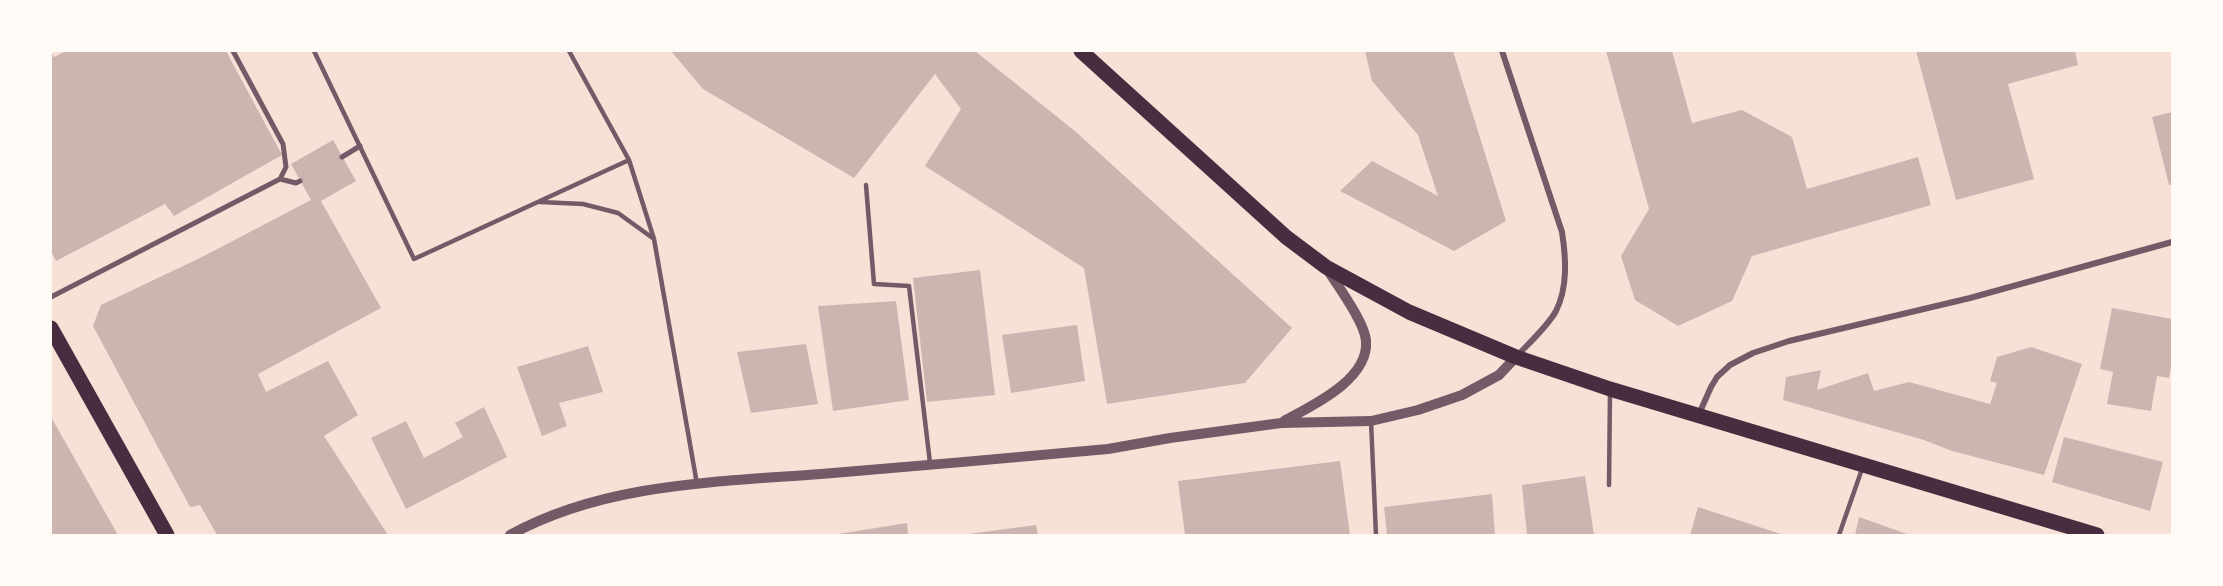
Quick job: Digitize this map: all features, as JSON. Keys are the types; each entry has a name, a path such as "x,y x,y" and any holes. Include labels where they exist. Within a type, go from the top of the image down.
{"main road":[{"path":"1081,51 1286,237 1326,267 1409,312 1516,357 1610,389 2097,535"},
{"path":"51,328 167,535"}],"street":[{"path":"51,297 280,179 286,167 283,144 233,51"},
{"path":"510,535 538,520 600,499 697,484 1108,449 1281,423 1371,421 1418,410 1462,395 1499,375 1556,312 1562,295 1566,254 1562,232 1502,51"},
{"path":"342,157 360,146"},
{"path":"280,179 296,183 300,181"},
{"path":"1698,417 1717,377 1730,365 1753,353 1789,341 1970,298 2172,242"},
{"path":"1281,423 1330,395 1362,362 1367,342 1362,326 1326,267"}],"lane":[{"path":"314,51 414,259 629,160"},
{"path":"570,51 629,160 654,239 697,484"},
{"path":"866,185 874,284 909,286 931,464"},
{"path":"538,202 583,204 618,213 654,239"},
{"path":"1609,485 1610,389"},
{"path":"1371,421 1376,535"},
{"path":"1839,535 1863,466"}],"building":[{"path":"66,51 226,51 282,155 174,216 165,204 56,261 51,251 51,52 54,57"},
{"path":"671,51 975,51 1076,132 1292,328 1245,383 1107,404 1084,268 925,166 961,109 935,74 854,178 703,89"},
{"path":"1365,51 1453,51 1506,221 1454,251 1340,191 1372,161 1438,196 1418,135 1372,81"},
{"path":"1606,51 1672,51 1692,123 1742,110 1792,137 1807,189 1918,157 1931,205 1752,256 1732,301 1678,326 1635,300 1621,256 1649,209"},
{"path":"1916,51 2075,51 2078,65 2008,84 2034,179 1956,200"},
{"path":"2172,112 2172,185 2169,185 2152,117"},
{"path":"333,140 356,181 321,201 381,308 258,374 266,392 328,361 358,415 324,436 388,535 217,535 200,505 190,507 93,326 101,305 202,257 311,200 291,164"},
{"path":"980,270 995,395 927,402 913,278"},
{"path":"896,301 909,400 833,411 818,306"},
{"path":"2112,308 2172,319 2172,360 2169,378 2157,376 2151,411 2107,404 2113,372 2100,369"},
{"path":"1077,325 1085,381 1011,393 1002,335"},
{"path":"806,344 818,404 751,413 737,352"},
{"path":"588,346 603,392 559,403 567,426 542,436 517,367"},
{"path":"2031,347 2082,364 2044,475 1952,451 1924,440 1783,400 1786,377 1821,370 1817,390 1868,373 1874,391 1909,382 1990,404 1997,383 1990,381 1997,357"},
{"path":"484,407 507,457 406,509 371,438 406,421 424,458 463,437 455,423"},
{"path":"51,417 118,535 51,535"},
{"path":"2064,437 2163,462 2150,511 2052,482"},
{"path":"1340,461 1350,535 1185,535 1178,481"},
{"path":"1585,476 1594,535 1527,535 1522,485"},
{"path":"1492,494 1495,535 1387,535 1384,507"},
{"path":"1698,507 1784,535 1690,535"},
{"path":"1859,517 1910,535 1855,535"},
{"path":"907,523 908,535 838,535 838,534"},
{"path":"1036,525 1038,535 968,535 968,534"}]}
